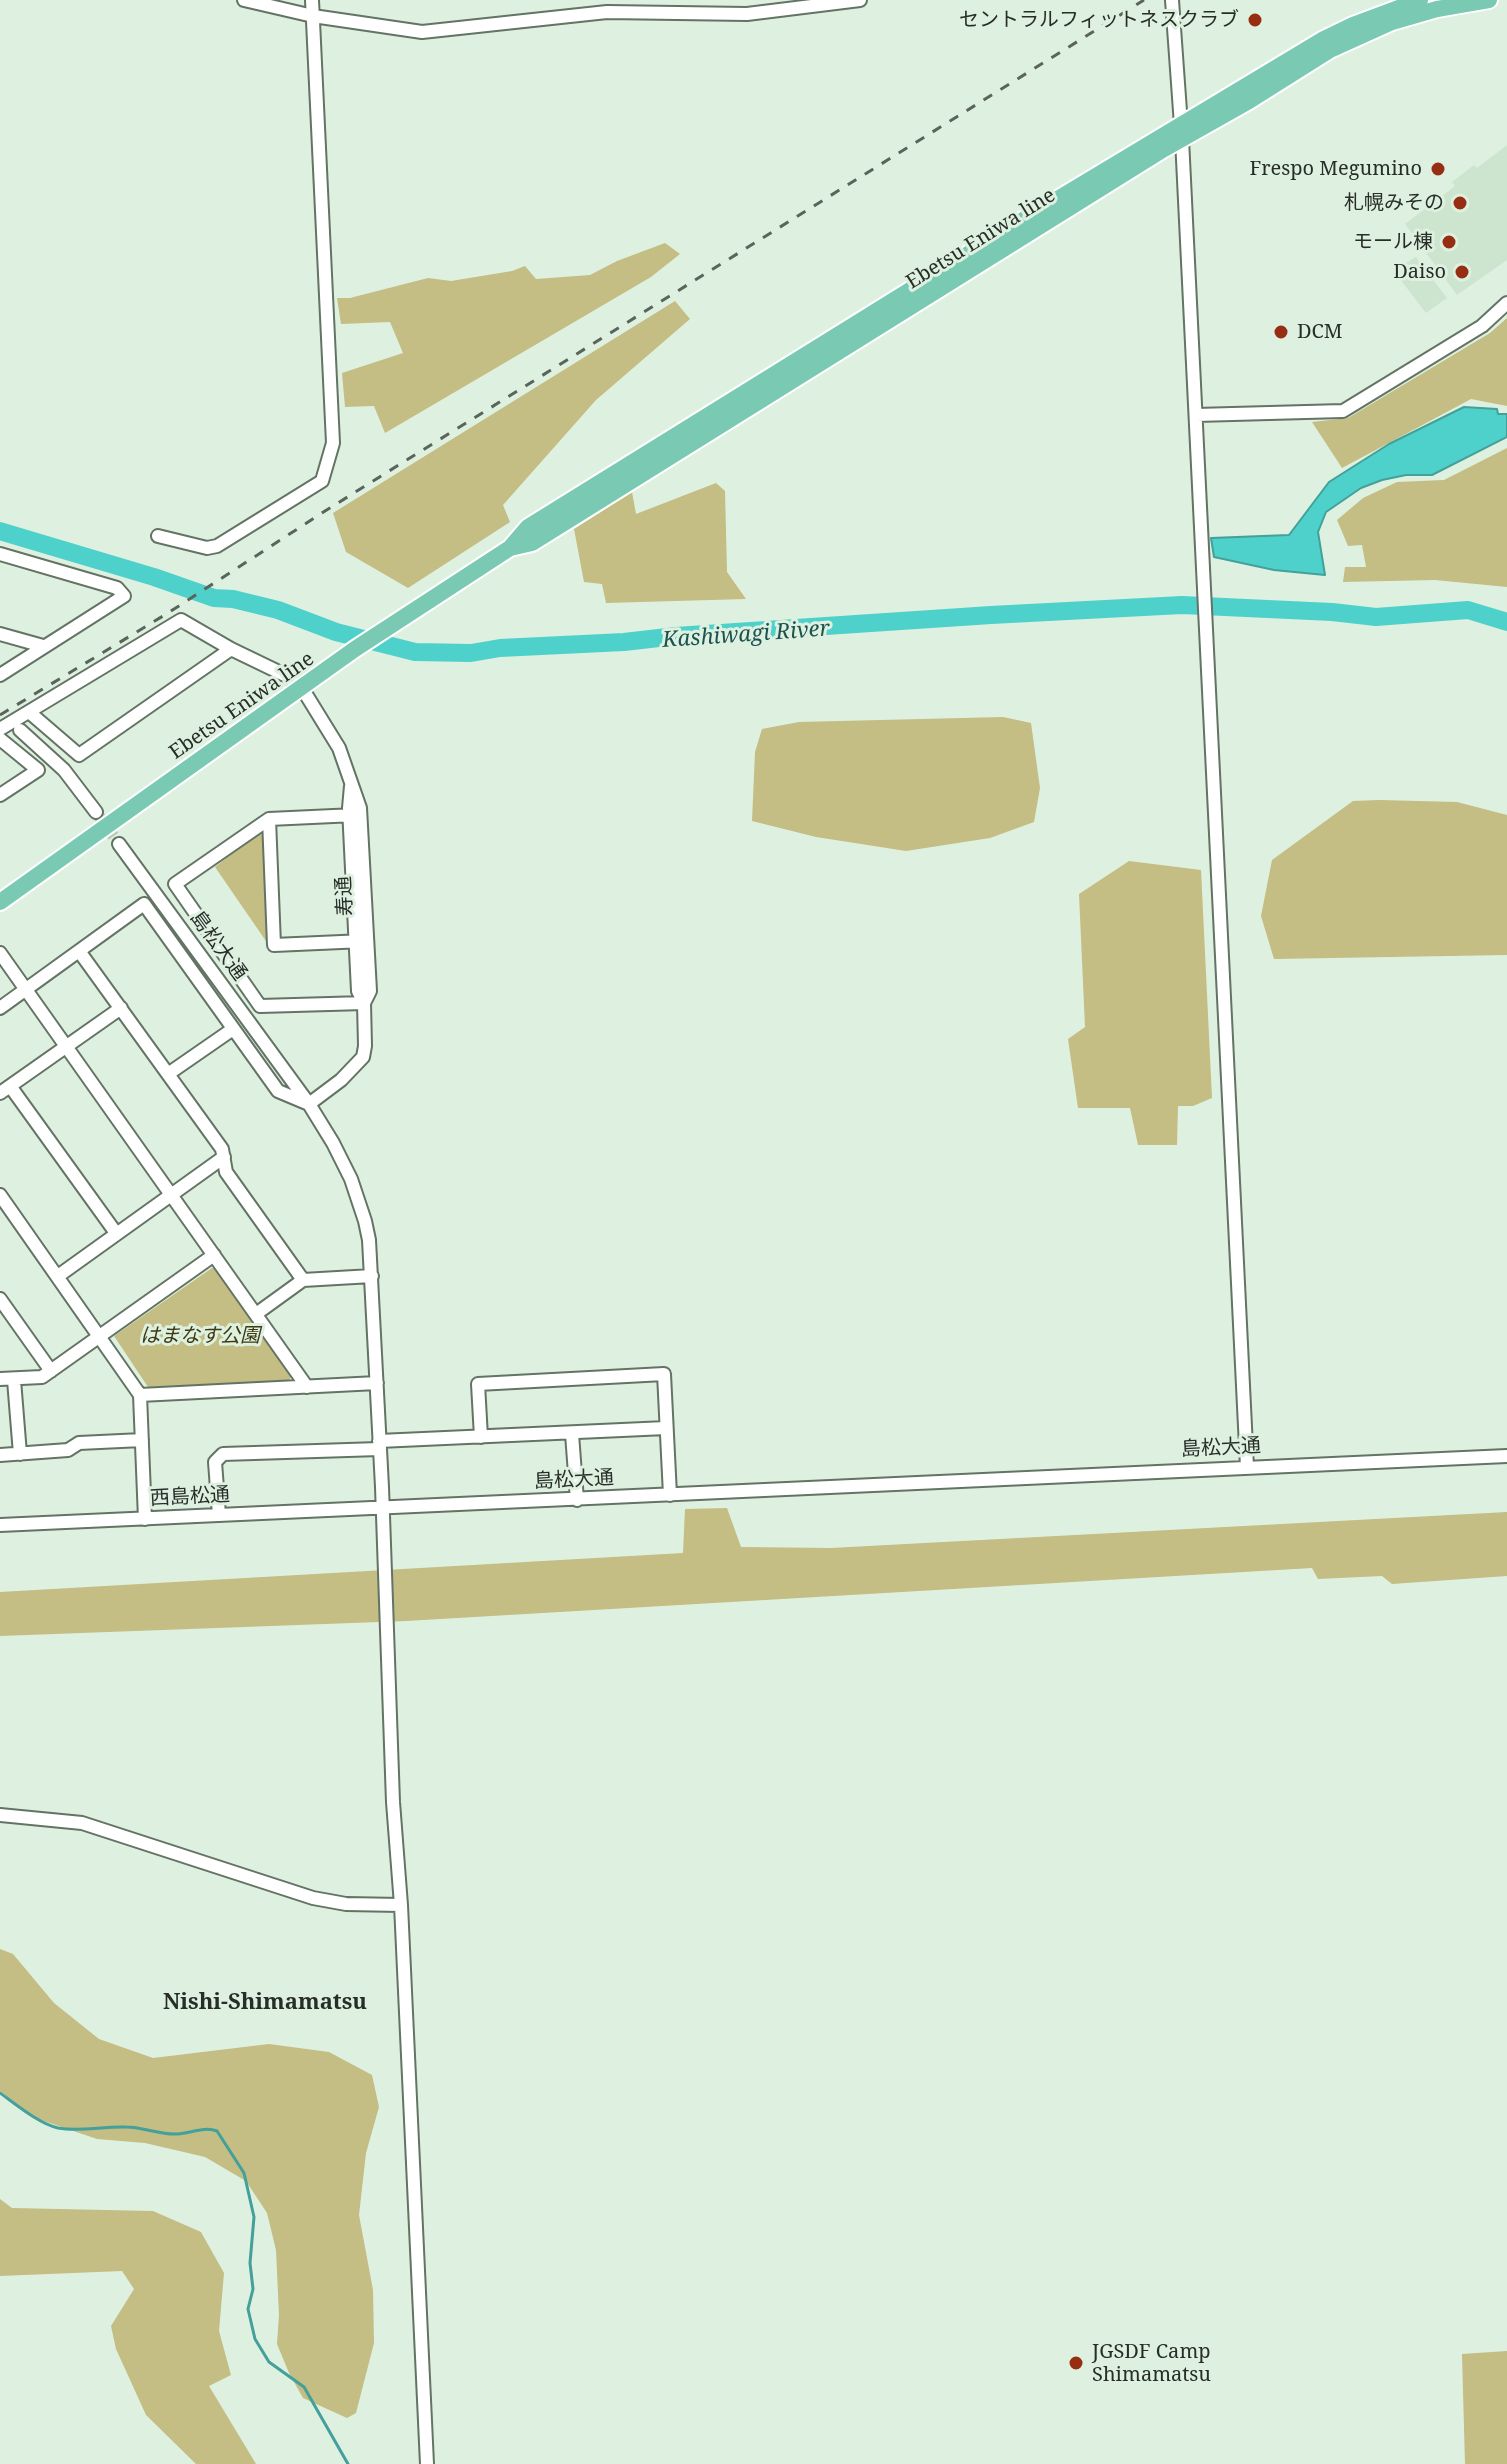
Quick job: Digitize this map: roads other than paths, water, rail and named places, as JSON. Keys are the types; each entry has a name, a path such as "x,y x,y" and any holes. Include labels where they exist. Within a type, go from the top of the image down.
{"main road":[{"name":"Ebetsu Eniwa line","path":"0,902 355,649 510,548 532,543 1182,132 1322,40 1420,0"},
{"name":"Ebetsu Eniwa line","path":"1182,132 1340,45 1392,22 1437,9 1489,0"}],"street":[{"path":"244,0 313,16 422,32 607,12 747,14 860,0"},
{"path":"158,536 207,548 217,546 322,481 333,443 312,0"},
{"path":"1172,0 1182,132 1247,1467"},
{"path":"1196,415 1343,411 1482,326 1507,303"},
{"path":"0,554 117,588 124,596 0,675"},
{"path":"0,729 181,620 287,676 302,688"},
{"path":"0,634 43,646"},
{"path":"29,712 79,755 231,649"},
{"name":"寿通","path":"302,688 339,748 360,808 355,815 362,941 370,991 364,1003 363,1057 341,1080 309,1104"},
{"path":"20,730 64,770 96,812"},
{"path":"0,739 38,770 0,795"},
{"path":"355,815 269,819 175,884 260,1006 364,1003"},
{"path":"269,819 274,945 362,941"},
{"name":"島松大通","path":"119,844 309,1104 351,1179 365,1221 372,1276 382,1508 1507,1456"},
{"path":"0,1008 144,904 278,1091 309,1104"},
{"path":"79,951 222,1149 226,1172 303,1280"},
{"path":"0,953 307,1387"},
{"path":"116,1233 5,1090 121,1008"},
{"path":"168,1074 233,1029"},
{"path":"58,1276 224,1157"},
{"path":"0,1197 140,1395 145,1519"},
{"path":"0,1379 42,1377 214,1255"},
{"path":"256,1314 303,1280 372,1276"},
{"path":"0,1299 51,1371"},
{"path":"481,1437 478,1384 664,1374 670,1495"},
{"path":"14,1380 20,1454"},
{"path":"140,1395 377,1383"},
{"path":"219,1515 215,1462 223,1454 666,1428"},
{"path":"572,1434 577,1500"},
{"path":"0,1455 68,1450 79,1443 142,1440"},
{"path":"382,1508 393,1802 401,1905 427,2464"},
{"name":"西島松通","path":"0,1525 382,1508"},
{"path":"0,1815 82,1823 313,1898 346,1904 401,1905"}],"water":[{"path":"1464,407 1497,409 1498,414 1507,414 1507,437 1432,475 1406,475 1361,488 1326,512 1318,532 1325,575 1274,570 1214,557 1211,538 1289,535 1329,482 1389,444"}],"waterway":[{"name":"Kashiwagi River","path":"0,531 214,598 233,599 278,610 336,632 415,652 471,653 500,648 624,642 676,636 1182,605 1376,617 1468,610 1507,622"},
{"path":"0,2093 35,2118 58,2128 132,2127 175,2134 207,2129 217,2131 244,2173 254,2217 250,2263 253,2289 248,2309 255,2339 269,2362 304,2387 348,2464"}],"tunnel":[{"path":"96,812 119,844"}],"railway":[{"path":"0,715 168,613 325,511 1144,0"}],"place":[{"name":"セントラルフィットネスクラブ","path":"1255,20"},
{"name":"Frespo Megumino","path":"1438,169"},
{"name":"札幌みその","path":"1460,203"},
{"name":"モール棟","path":"1449,242"},
{"name":"Daiso","path":"1462,272"},
{"name":"DCM","path":"1281,332"},
{"name":"JGSDF Camp Shimamatsu","path":"1076,2363"}],"district":[{"name":"Nishi-Shimamatsu","path":"265,2003"}],"park label":[{"name":"はまなす公園","path":"200,1336"}]}
